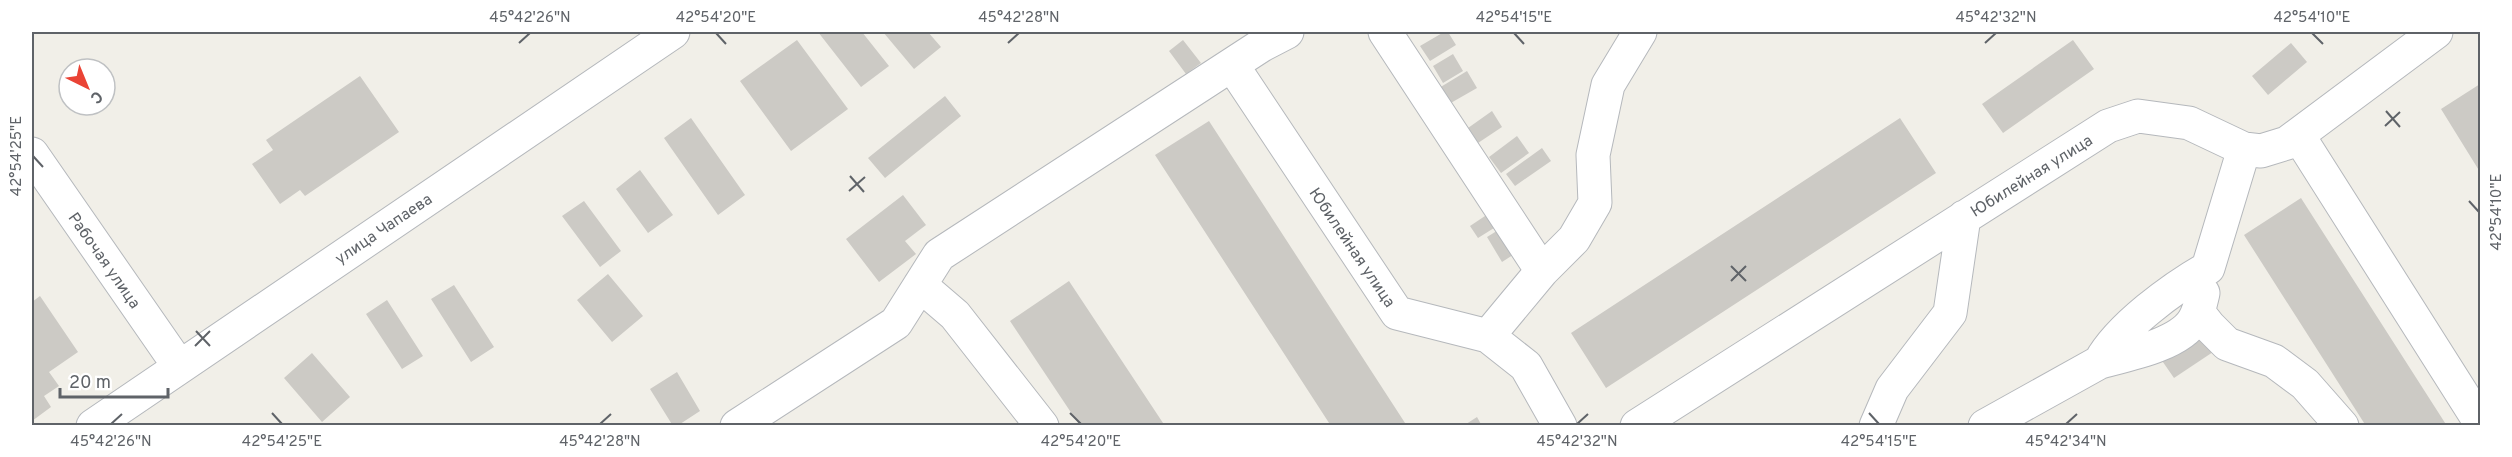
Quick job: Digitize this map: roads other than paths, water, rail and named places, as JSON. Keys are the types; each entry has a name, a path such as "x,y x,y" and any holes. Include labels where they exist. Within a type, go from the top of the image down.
{"street":[{"name":"улица Чапаева","path":"93,426 674,32"},
{"path":"737,426 897,323 939,255 1232,65 1287,32"},
{"path":"1385,32 1542,271"},
{"path":"1488,336 1542,271 1574,239 1595,203 1593,155 1608,85 1640,32"},
{"name":"Юбилейная улица","path":"1637,426 2108,126 2138,116 2189,123 2244,149 2261,151 2287,143 2436,32"},
{"name":"Юбилейная улица","path":"1232,65 1397,313 1488,336 1526,366 1560,426"},
{"path":"2298,135 2478,419"},
{"path":"1985,426 2100,362 2160,345 2193,323 2244,149"},
{"name":"Рабочая улица","path":"32,154 179,366"},
{"path":"1875,426 1892,389 1950,313 1964,217"},
{"path":"2100,362 2106,351 2148,310 2181,283 2208,268"},
{"path":"920,285 955,315 1042,426"},
{"path":"2198,312 2227,344 2274,361 2305,384 2342,426"}]}
